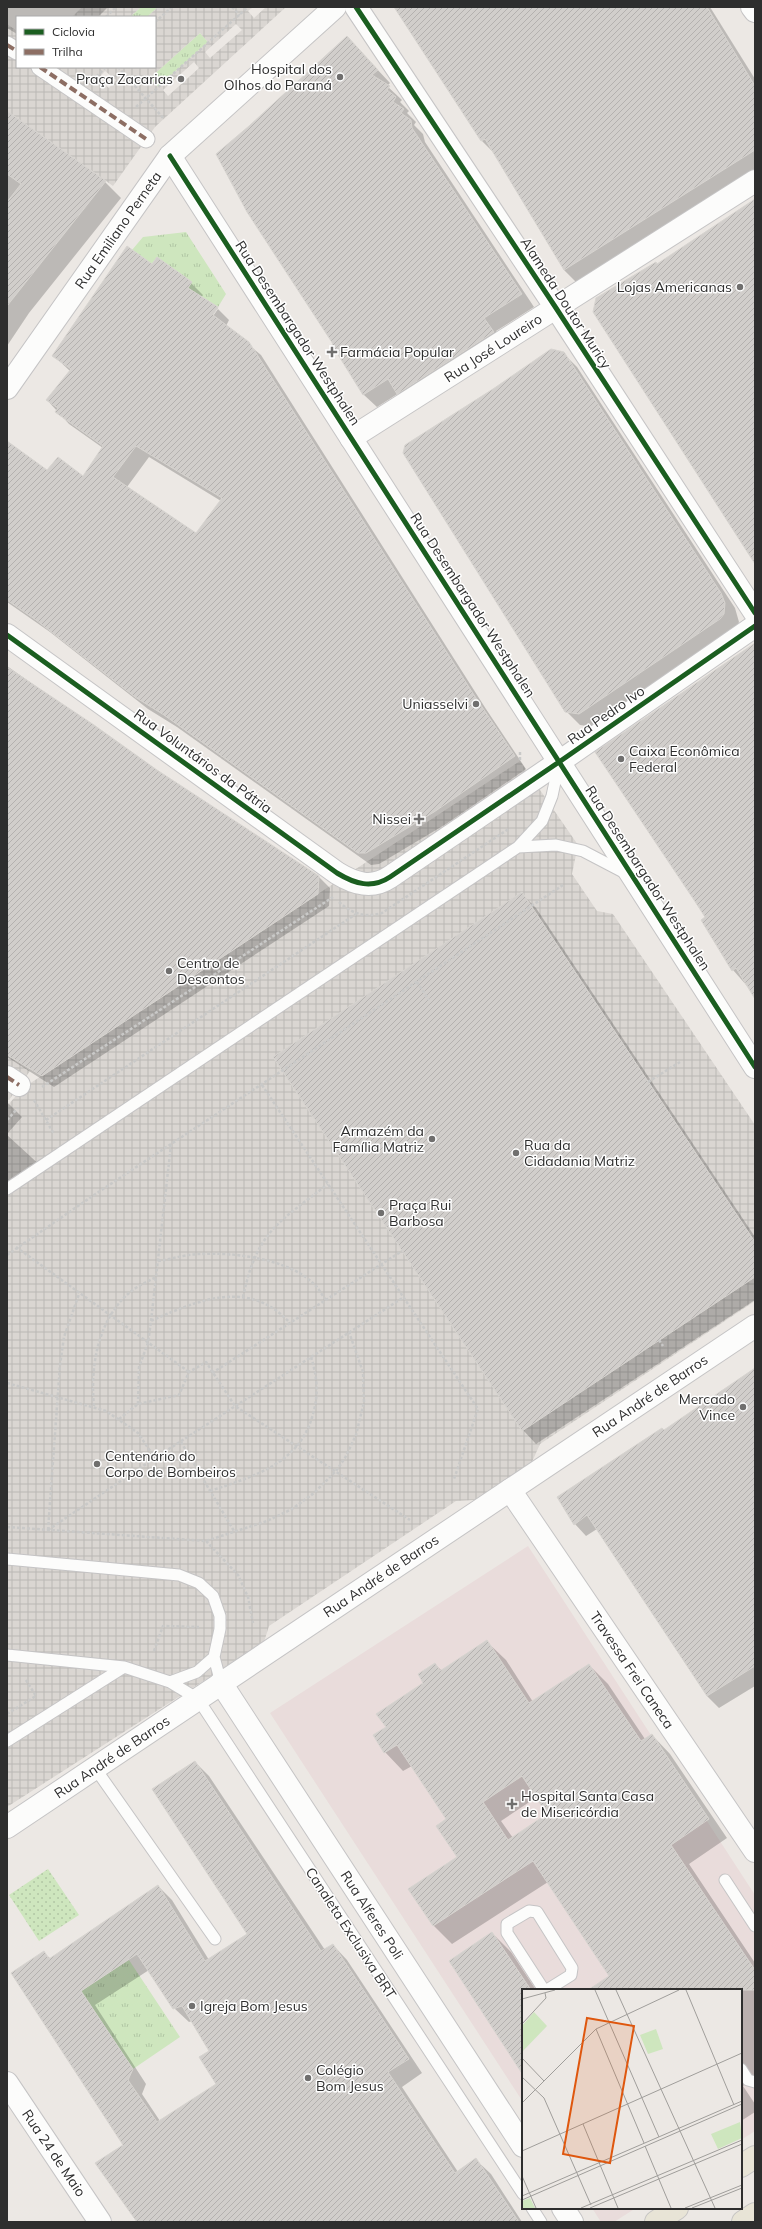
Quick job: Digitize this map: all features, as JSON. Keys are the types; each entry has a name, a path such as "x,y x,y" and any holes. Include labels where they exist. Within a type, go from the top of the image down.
{"main road":[{"path":"742,2165 755,2157"},
{"path":"742,2170 755,2170"},
{"path":"656,2222 676,2209"},
{"path":"743,2222 755,2214"}],"street":[{"name":"Rua Emiliano Perneta","path":"7,388 170,156 335,7"},
{"name":"Alameda Doutor Muricy","path":"356,7 556,308 755,613"},
{"path":"752,7 755,11"},
{"path":"7,45 16,50"},
{"path":"41,68 146,139"},
{"name":"Rua Desembargador Westphalen","path":"170,156 755,1067"},
{"name":"Rua José Loureiro","path":"351,438 755,181"},
{"name":"Rua Pedro Ivo","path":"390,877 755,626"},
{"name":"Rua Voluntários da Pátria","path":"7,635 351,882 369,885 380,883 390,877"},
{"name":"Rua André de Barros","path":"7,1827 755,1326"},
{"name":"Travessa Frei Caneca","path":"510,1490 755,1851"},
{"name":"Rua Alferes Poli","path":"221,1683 522,2144"},
{"name":"Rua 24 de Maio","path":"7,2083 100,2222"},
{"path":"564,2209 572,2222"}],"lane":[{"path":"7,1189 518,847 542,821 552,796 559,762"},
{"path":"518,847 556,845 576,850 633,877"},
{"path":"7,1559 179,1575 199,1583 213,1596 220,1616 220,1629 214,1657 221,1683"},
{"name":"Canaleta Exclusiva BRT","path":"7,1655 124,1667 170,1682 198,1699 522,2192"},
{"path":"170,1682 197,1672 214,1657"},
{"path":"7,1742 124,1667"},
{"path":"95,1768 215,1939"},
{"path":"725,1880 755,1926"},
{"path":"544,1989 507,1933 507,1924 529,1911 536,1912 572,1968 571,1975 547,1989"},
{"path":"742,2071 748,2080 755,2082"},
{"path":"533,2209 541,2222"}],"path":[{"path":"107,16 116,7"},
{"path":"156,21 172,7"},
{"path":"232,7 240,15"},
{"path":"119,121 146,99 248,7"},
{"path":"119,68 164,119"},
{"path":"7,1254 563,885"},
{"path":"54,1134 46,1120 19,1086 334,896"},
{"path":"46,1120 356,914"},
{"path":"417,982 429,1000"},
{"path":"648,1082 680,1062"},
{"path":"262,1085 478,1409 454,1478"},
{"path":"138,1404 139,1367 148,1343 171,1145"},
{"path":"243,1297 253,1258 260,1243 272,1228 328,1184"},
{"path":"16,1247 189,1372"},
{"path":"212,1373 402,1251"},
{"path":"158,1261 199,1254 226,1254 253,1258 280,1265 300,1274 314,1284 326,1300"},
{"path":"94,1406 93,1376 96,1351 111,1316 130,1292 156,1276"},
{"path":"48,1530 59,1398 60,1365 64,1337 79,1294"},
{"path":"150,1321 192,1302 220,1296 243,1297 262,1302 279,1311 290,1323"},
{"path":"48,1530 154,1458 404,1297"},
{"path":"7,1527 206,1542 234,1531 267,1521 292,1510 314,1493 336,1471 345,1458 356,1435 364,1402 363,1372 349,1332"},
{"path":"659,1340 663,1346"},
{"path":"210,1491 247,1478 274,1465 299,1446 310,1428 317,1400 316,1373 311,1357"},
{"path":"119,1418 138,1404 179,1394 189,1372 206,1362 235,1406 299,1446 410,1520"},
{"path":"7,1383 59,1398 94,1406 119,1418 138,1433 154,1458"},
{"path":"180,1442 234,1531"},
{"path":"206,1542 238,1575 248,1596 253,1623"},
{"path":"154,1651 164,1626 199,1627"},
{"path":"7,1714 36,1696 26,1680"}],"shaded area":[{"path":"82,7 141,7 131,16 73,16"},
{"path":"158,7 253,7 248,11 254,18 266,7 286,7 155,127 113,186 7,111 7,24 16,30 16,68 156,68 156,16 148,16","holes":["236,24 242,30 210,58 205,52","200,33 208,42 158,87 150,78","194,62 199,68 168,96 163,90","105,71 116,80 109,88 98,79"]},
{"name":"Praça Rui Barbosa","path":"520,761 578,845 572,874 597,911 613,914 755,1125 755,1301 540,1444 532,1462 475,1500 456,1501 269,1626 264,1642 7,1807 7,1106 23,1088"},
{"path":"7,1055 30,1071 9,1100 7,1098"},
{"name":"Hospital Santa Casa de Misericórdia","path":"528,1546 755,1895 755,2131 742,2139 742,1989 522,1989 522,2100 270,1713"},
{"path":"593,2209 634,2209 614,2222 601,2222"}],"green space":[{"path":"141,7 158,7 148,16 131,16"},
{"path":"200,33 208,42 158,87 150,78"},
{"path":"186,232 226,294 218,307 188,288 157,257 152,264 132,250 143,237"},
{"path":"48,1869 79,1915 39,1941 9,1895"},
{"path":"129,1960 180,2037 133,2069 81,1991"}],"building":[{"path":"394,7 707,7 755,86 755,150 564,270 485,139 481,141"},
{"path":"347,36 378,70 372,75 390,86 387,90 396,97 393,102 404,109 401,113 411,120 412,128 522,294 484,318 494,332 397,394 388,379 363,395 332,345 333,344 247,212 216,154 249,126"},
{"path":"7,111 106,181 7,306 7,202 21,184 7,174"},
{"path":"755,199 755,564 593,312 596,298 656,262 657,264"},
{"path":"127,246 152,264 157,257 192,282 188,288 218,307 213,315 249,342 474,695 515,756 434,812 366,853 358,853 164,715 135,697 36,620 7,600 7,441 47,470 58,457 83,476 103,446 55,412 58,408 46,400 71,369 52,356","holes":["136,446 222,498 196,533 113,477"]},
{"path":"551,349 564,352 721,593 725,603 724,614 720,619 579,714 565,712 403,453 405,445 493,389"},
{"path":"755,643 755,999 736,968 732,971 701,920 705,917 595,752"},
{"path":"7,667 94,725 157,770 319,876 318,894 42,1076 7,1055"},
{"name":"Rua da Cidadania Matriz","path":"522,892 755,1242 755,1277 522,1431 273,1057"},
{"path":"755,1368 755,1666 707,1696 587,1515 574,1525 557,1497 662,1428 664,1430"},
{"path":"487,1640 529,1703 589,1664 641,1741 652,1734 709,1819 671,1845 755,1970 755,1990 590,1989 609,1976 533,1861 433,1926 408,1889 457,1857 436,1826 446,1819 397,1745 384,1753 373,1735 386,1727 376,1714 423,1683 418,1674 435,1663 440,1671","holes":["522,1776 547,1814 508,1840 483,1802"]},
{"path":"195,1761 321,1951 333,1944 409,2059 388,2072 455,2173 476,2158 519,2222 137,2222 95,2163 123,2145 11,1973 44,1951 49,1959 158,1885 205,1961 247,1934 152,1789","holes":["137,1954 173,2009 182,2006 209,2051 199,2057 216,2084 157,2122 128,2080 133,2069 81,1991"]},
{"path":"492,1932 530,1989 522,1989 522,2073 449,1961"}],"marked path":[{"path":"7,45 16,50"},
{"path":"41,68 146,139"},
{"path":"7,1077 19,1085"}],"cycle path":[{"path":"356,7 556,308 755,613"},
{"path":"170,156 755,1067"},
{"path":"7,635 337,873 350,880 370,884 383,881 390,877 755,626"}],"place":[{"name":"Hospital dos Olhos do Paraná","path":"340,77"},
{"name":"Praça Zacarias","path":"181,79"},
{"name":"Lojas Americanas","path":"740,287"},
{"name":"Farmácia Popular","path":"332,352"},
{"name":"Uniasselvi","path":"476,704"},
{"name":"Caixa Econômica Federal","path":"621,759"},
{"name":"Nissei","path":"419,819"},
{"name":"Centro de Descontos","path":"169,971"},
{"name":"Armazém da Família Matriz","path":"432,1139"},
{"name":"Rua da Cidadania Matriz","path":"516,1153"},
{"name":"Praça Rui Barbosa","path":"381,1213"},
{"name":"Mercado Vince","path":"743,1407"},
{"name":"Centenário do Corpo de Bombeiros","path":"97,1464"},
{"name":"Hospital Santa Casa de Misericórdia","path":"512,1804"},
{"name":"Igreja Bom Jesus","path":"192,2006"},
{"name":"Colégio Bom Jesus","path":"308,2078"}]}
